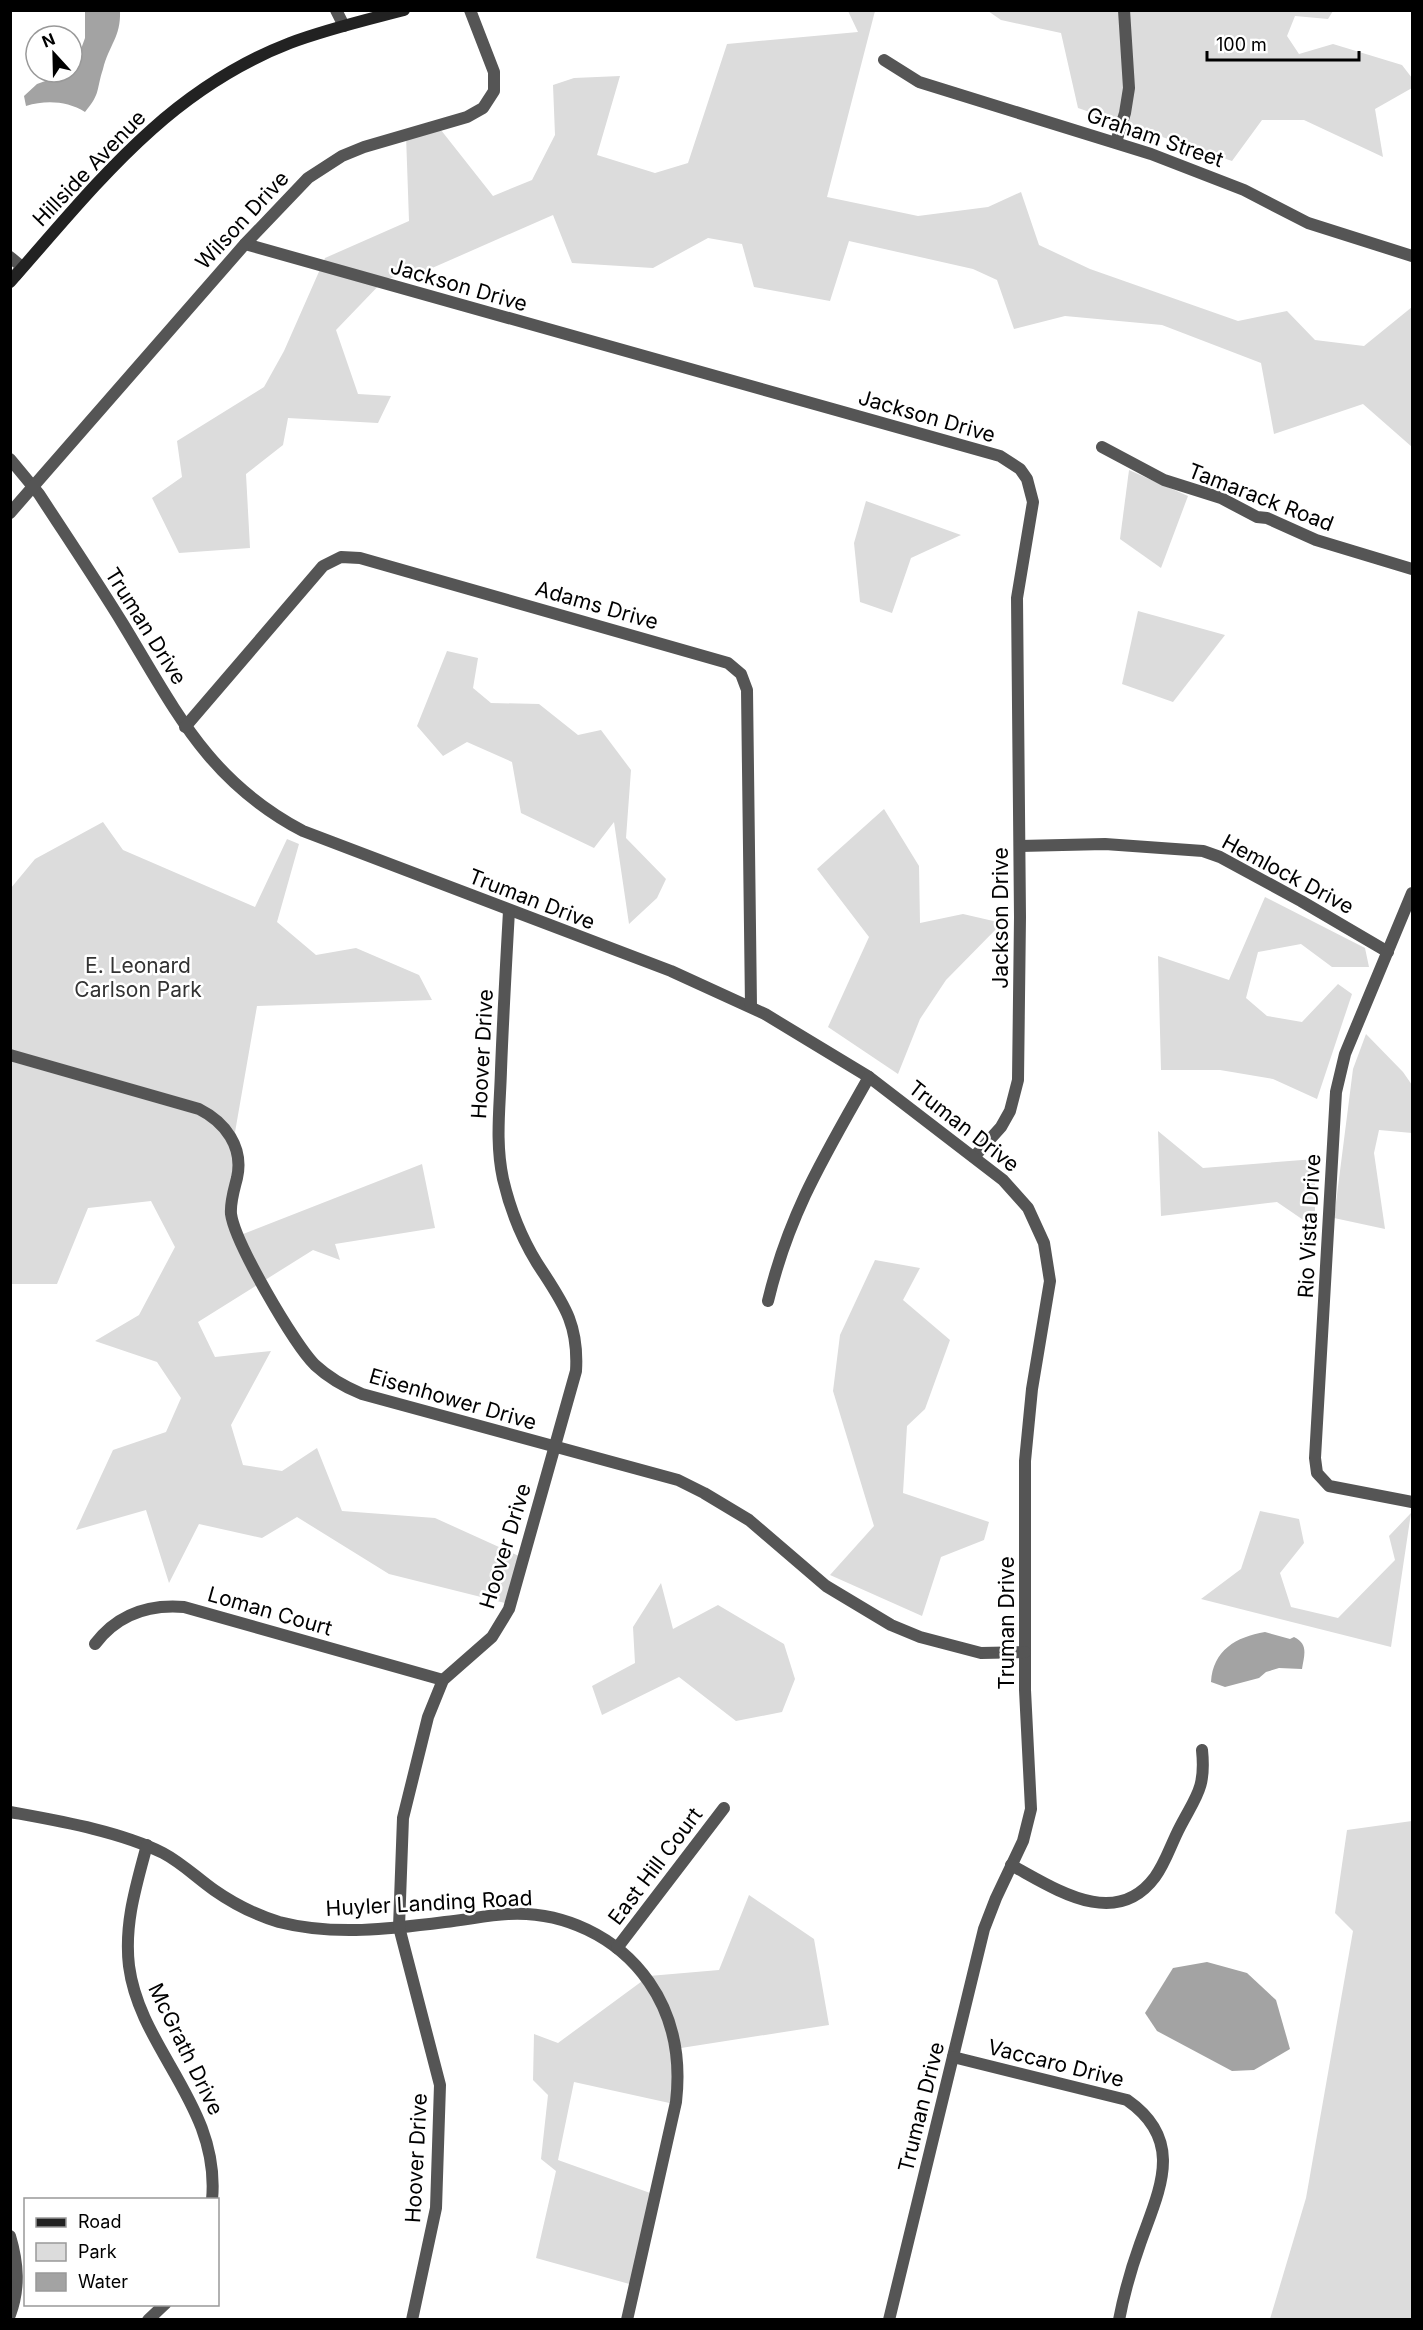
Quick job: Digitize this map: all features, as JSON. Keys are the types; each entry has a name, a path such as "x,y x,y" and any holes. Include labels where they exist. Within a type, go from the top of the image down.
{"main road":[{"name":"Hillside Avenue","path":"10,282 131,146 177,107 208,86 265,54 344,26 404,10"}],"street":[{"path":"336,10 344,26"},
{"name":"Wilson Drive","path":"10,513 293,191 333,161 364,147 467,117 483,108 494,92 494,72 470,10"},
{"path":"1116,142 1125,113 1129,88 1124,10"},
{"name":"Graham Street","path":"884,60 905,75 926,84 1116,142 1244,190 1308,223 1413,256"},
{"name":"Jackson Drive","path":"245,244 1000,456 1011,462 1027,479 1033,502 1017,598 1020,846 1018,1080 1010,1112 974,1157"},
{"path":"10,257 22,267 10,282"},
{"name":"Tamarack Road","path":"1102,447 1164,480 1221,498 1257,517 1267,518 1316,540 1413,569"},
{"name":"Truman Drive","path":"10,459 33,486 116,613 185,727 210,760 234,785 280,819 303,831 671,971 751,1006 803,1035 869,1077 974,1157 1003,1180 1028,1208 1037,1225 1048,1262 1049,1300 1027,1425 1025,1652 1031,1809 1023,1841 984,1929 889,2319"},
{"name":"Adams Drive","path":"185,727 323,566 341,557 360,558 728,663 741,674 747,690 751,1006"},
{"name":"Hemlock Drive","path":"1020,846 1107,844 1203,850 1301,901 1388,952"},
{"name":"Rio Vista Drive","path":"1413,893 1345,1054 1336,1092 1315,1466 1322,1481 1336,1490 1413,1502"},
{"name":"Hoover Drive","path":"412,2319 436,2208 440,2085 399,1927 398,1896 406,1797 428,1717 443,1680 492,1637 509,1609 576,1371 576,1339 564,1304 537,1263 516,1223 502,1176 498,1118 509,911"},
{"name":"Eisenhower Drive","path":"10,1055 199,1108 219,1121 233,1141 237,1152 238,1176 231,1203 235,1228 294,1339 304,1353 330,1378 362,1394 554,1448 656,1472 704,1492 749,1520 826,1586 891,1625 920,1637 981,1653 1025,1652"},
{"path":"768,1301 777,1265 798,1206 869,1077"},
{"name":"Loman Court","path":"95,1644 111,1626 140,1610 155,1606 184,1607 443,1680"},
{"path":"1011,1865 1083,1901 1108,1903 1135,1894 1155,1877 1191,1811 1205,1775 1202,1750"},
{"name":"East Hill Court","path":"617,1948 724,1808"},
{"name":"Huyler Landing Road","path":"10,1812 147,1845 183,1865 236,1904 276,1921 320,1929 399,1927 507,1914 529,1914 570,1922 617,1948 643,1974 665,2010 672,2031 678,2070 676,2102 627,2319"},
{"name":"McGrath Drive","path":"147,1845 131,1905 127,1946 129,1968 141,2011 203,2130 212,2170 212,2198"},
{"name":"Vaccaro Drive","path":"953,2057 1127,2100 1147,2117 1156,2130 1164,2155 1162,2183 1130,2273 1119,2319"},
{"path":"10,2236 18,2284 10,2315"},
{"path":"148,2319 163,2306"}],"green space":[{"path":"848,11 875,11 827,197 918,216 988,207 1021,192 1039,245 1090,269 1238,321 1287,311 1315,340 1364,346 1412,307 1412,447 1363,404 1274,434 1261,363 1162,325 1065,316 1014,329 997,280 973,269 849,241 830,301 754,287 742,244 708,238 653,268 572,263 553,215 423,272 385,279 336,330 358,394 391,396 378,423 288,418 283,445 246,474 250,548 179,553 152,498 182,477 177,441 264,387 284,351 325,258 409,221 406,135 437,125 493,196 532,180 555,135 553,85 574,78 620,76 597,155 655,173 688,163 727,44 858,32"},
{"path":"988,11 1333,11 1328,19 1295,16 1287,36 1299,54 1333,44 1402,65 1412,78 1412,88 1375,109 1383,157 1304,120 1262,120 1232,161 1078,108 1061,33 1001,20"},
{"path":"1129,470 1188,496 1161,568 1120,539"},
{"path":"866,501 961,535 911,558 892,613 860,602 854,543"},
{"path":"1138,611 1225,635 1173,702 1122,684"},
{"path":"447,651 478,658 473,688 491,703 539,704 578,735 601,730 631,770 626,838 666,879 657,898 629,924 614,822 594,848 521,813 512,762 467,742 443,756 417,726"},
{"path":"884,809 919,866 920,923 963,914 1002,923 946,980 920,1019 898,1074 828,1027 869,937 817,869"},
{"name":"E. Leonard Carlson Park","path":"103,822 123,850 255,907 287,839 299,844 277,922 316,955 356,948 419,975 432,1000 257,1006 234,1138 238,1236 422,1164 435,1228 335,1244 340,1260 313,1250 198,1322 215,1357 271,1351 231,1425 243,1465 282,1471 317,1448 342,1511 435,1518 521,1557 509,1604 389,1574 297,1517 262,1538 199,1524 169,1583 146,1510 76,1530 113,1450 166,1432 181,1398 157,1362 95,1341 139,1315 175,1247 151,1201 88,1208 57,1284 11,1284 11,888 35,859"},
{"path":"1265,897 1365,948 1369,967 1332,967 1301,944 1258,952 1246,998 1267,1016 1302,1022 1338,984 1352,994 1317,1099 1273,1079 1220,1070 1161,1070 1158,956 1229,980"},
{"path":"1366,1034 1403,1072 1412,1085 1412,1133 1379,1130 1374,1153 1385,1229 1334,1218 1353,1069"},
{"path":"1158,1131 1203,1168 1315,1159 1315,1228 1277,1202 1161,1216"},
{"path":"875,1260 920,1268 903,1300 950,1340 925,1409 907,1426 903,1493 989,1522 984,1540 941,1557 922,1616 830,1575 874,1526 833,1391 840,1335"},
{"path":"1260,1511 1299,1519 1304,1543 1280,1573 1291,1607 1338,1618 1395,1560 1389,1536 1411,1513 1391,1647 1201,1599 1241,1569"},
{"path":"661,1583 673,1629 718,1605 784,1644 795,1679 782,1712 736,1721 679,1677 602,1715 592,1686 635,1663 633,1627"},
{"path":"1412,1821 1412,2319 1270,2319 1306,2198 1353,1931 1335,1913 1347,1830"},
{"path":"749,1895 814,1939 829,2025 681,2048 674,2104 574,2082 558,2160 653,2194 633,2285 536,2258 556,2171 541,2159 548,2095 533,2080 534,2034 558,2043 649,1976 719,1970"}],"water":[{"path":"85,11 120,11 117,34 105,61 94,100 85,112 56,103 26,106 24,96 37,84 84,84"},
{"path":"1265,1632 1290,1639 1294,1637 1302,1643 1304,1655 1302,1669 1279,1668 1266,1672 1259,1678 1225,1687 1211,1682 1216,1661 1221,1653 1245,1637"},
{"path":"1207,1962 1247,1973 1276,2000 1290,2049 1254,2070 1232,2071 1157,2031 1145,2013 1173,1968"}]}
